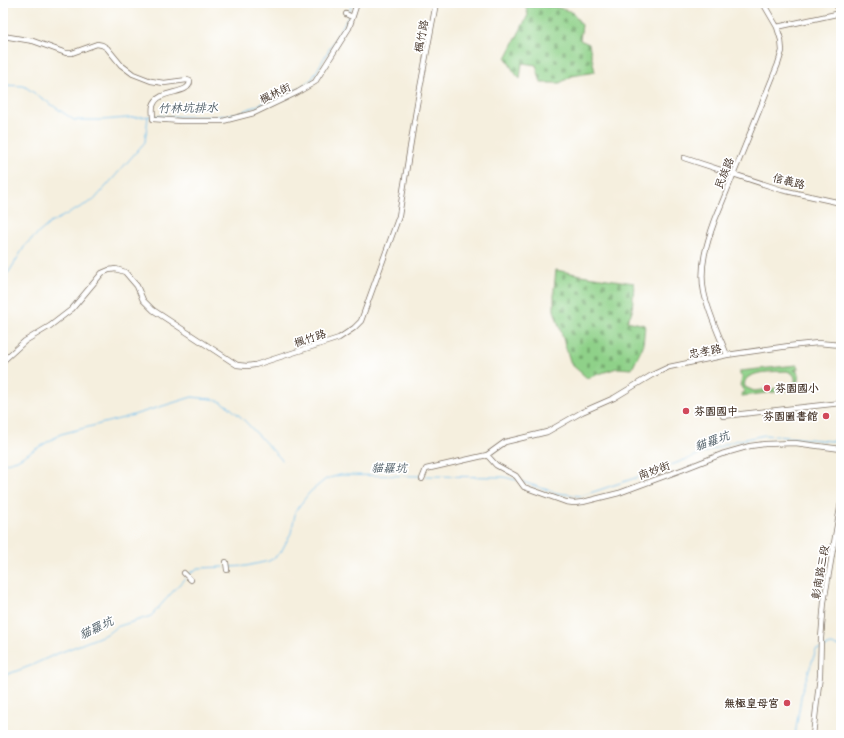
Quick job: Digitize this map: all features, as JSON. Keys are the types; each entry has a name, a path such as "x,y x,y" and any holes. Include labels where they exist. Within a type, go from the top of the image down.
{"main road":[{"path":"836,3 841,13"}],"street":[{"name":"楓林街","path":"3,36 32,41 66,53 72,53 97,44 102,45 107,48 121,65 133,74 151,81 164,83 190,80 190,84 186,89 161,96 157,99 153,106 152,119 224,121 254,113 298,92 315,82 349,28 356,3"},
{"name":"楓竹路","path":"3,361 25,341 50,326 72,309 102,273 116,269 125,272 137,286 143,300 153,310 237,365 255,365 339,338 354,328 360,320 399,216 417,104 436,3"},
{"name":"民族路","path":"727,355 706,298 703,279 703,263 708,241 782,51 777,26 763,3"},
{"path":"777,26 841,13"},
{"path":"346,14 352,17"},
{"name":"信義路","path":"684,158 688,158 782,190 841,204"},
{"name":"忠孝路","path":"487,455 505,442 546,432 582,412 614,398 652,375 669,367 727,355 813,344 841,345"},
{"path":"723,416 841,403"},
{"name":"南妙街","path":"487,455 496,465 516,476 524,487 566,502 574,503 619,493 722,454 750,446 795,443 841,449"},
{"path":"422,479 426,471 487,455"},
{"name":"彰南路三段","path":"813,735 820,675 820,650 824,602 841,502"},
{"path":"226,562 227,570"},
{"path":"184,573 191,580"}],"green space":[{"path":"525,3 537,3 537,5 553,6 572,12 582,25 580,40 589,44 595,72 572,76 560,83 541,83 536,65 522,63 520,79 506,58 528,15"},
{"path":"556,270 634,283 632,312 627,321 645,325 643,346 632,369 617,368 587,378 571,364 554,310"},
{"path":"797,365 798,369 794,370 797,371 799,377 796,386 799,386 799,389 742,396 741,393 745,393 740,385 743,376 740,375 740,371","holes":["786,371 792,373 795,377 795,382 790,387 754,391 745,387 745,381 748,377 753,375 767,372"]}],"waterway":[{"name":"竹林坑排水","path":"349,14 352,3"},
{"name":"竹林坑排水","path":"155,116 213,117 239,113 297,89 312,79 348,17"},
{"path":"3,85 24,86 74,120 102,120 152,116"},
{"name":"竹林坑排水","path":"3,276 9,272 26,244 50,223 94,200 145,142 148,117"},
{"path":"3,464 17,460 61,434 127,417 192,397 211,399 228,406 242,418 282,460"},
{"name":"貓羅坑","path":"523,482 557,493 581,496 650,473 735,441 765,435 841,442"},
{"name":"貓羅坑","path":"229,567 246,566 269,561 281,552 291,533 296,510 310,492 326,479 340,475 420,476"},
{"name":"貓羅坑","path":"426,476 504,477 516,480"},
{"name":"貓羅坑","path":"189,574 198,568 224,567"},
{"name":"貓羅坑","path":"3,676 107,634 116,627 151,616 185,578"},
{"path":"823,648 831,645 841,647"},
{"path":"795,735 802,691 816,650 820,649"}],"place":[{"name":"芬園國小","path":"767,388"},
{"name":"芬園國中","path":"686,411"},
{"name":"芬園圖書館","path":"826,416"},
{"name":"無極皇母宮","path":"787,703"}]}
